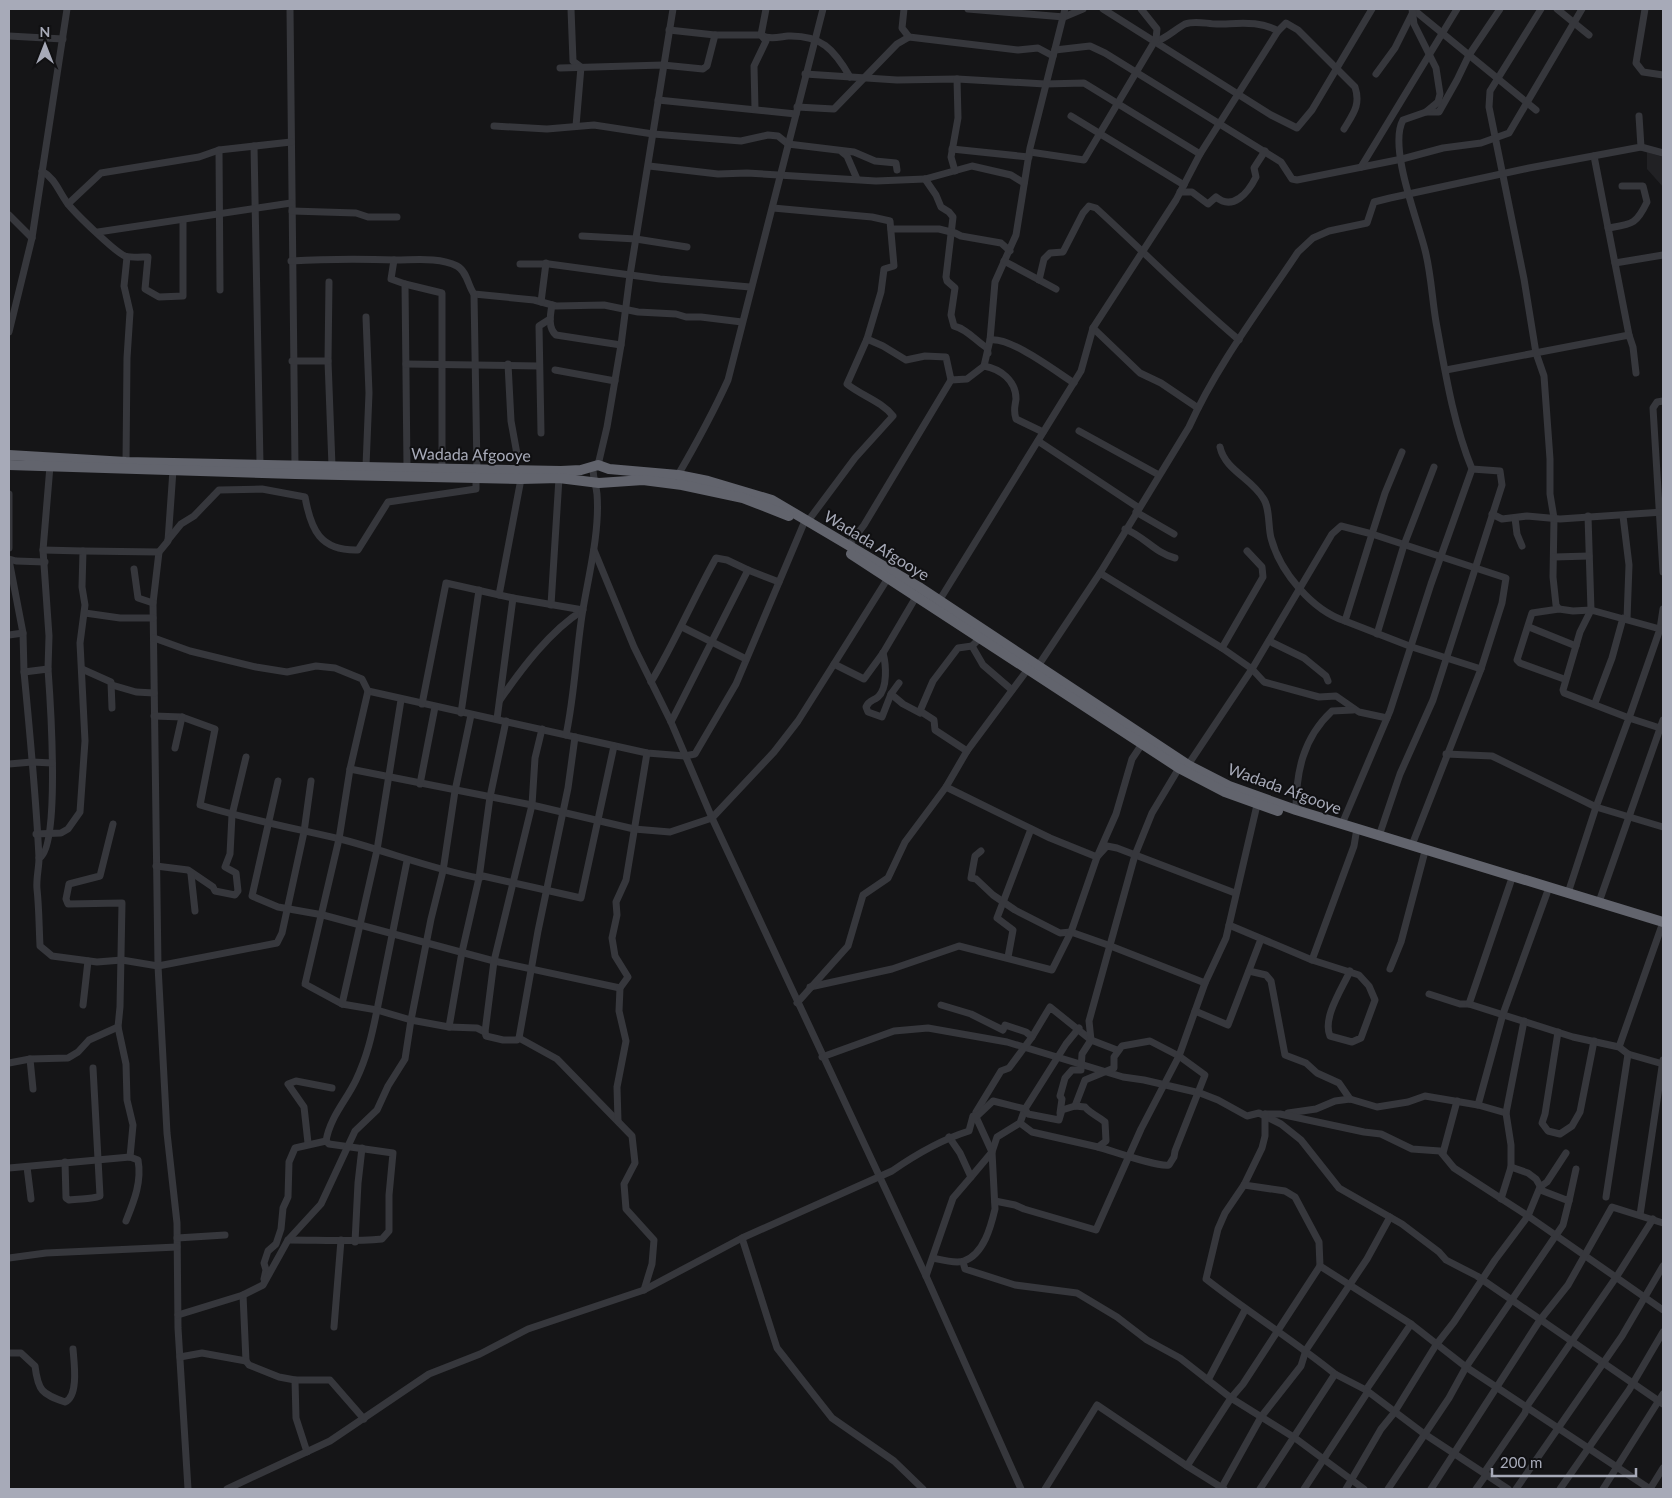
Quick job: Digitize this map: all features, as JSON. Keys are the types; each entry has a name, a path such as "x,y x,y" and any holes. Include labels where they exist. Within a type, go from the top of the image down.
{"highway":[{"name":"Wadada Afgooye","path":"9,456 126,462 442,469 521,479 559,478 593,482 643,480 682,485 743,498 806,522 916,597 1033,668 1183,766 1230,786 1296,810 1599,902 1662,926"},
{"name":"Wadada Afgooye","path":"9,465 172,470 477,474 561,472 596,466 678,475 708,481 764,498 849,545 939,601 1142,744 1256,805 1662,926"}],"street":[{"path":"9,332 32,238 67,9"},
{"path":"290,9 292,361 295,466"},
{"path":"571,9 573,61 581,67"},
{"path":"566,735 572,706 583,610 594,550 597,493 593,482 615,381 630,275 673,9"},
{"path":"761,35 766,9"},
{"path":"678,475 703,432 728,380 750,287 773,208 805,74 823,9"},
{"path":"904,9 902,28 909,37"},
{"path":"968,9 1064,13 1083,9"},
{"path":"1055,9 1064,13"},
{"path":"1103,9 1271,115 1297,128 1312,110 1372,9"},
{"path":"952,149 1084,160 1155,42 1157,29 1141,9"},
{"path":"1413,9 1536,110"},
{"path":"1342,824 1387,718 1412,647 1431,584 1472,469 1457,430 1436,322 1426,250 1408,195 1402,159 1401,123 1403,120 1420,116 1435,106 1440,94 1436,68 1414,24 1413,9"},
{"path":"1376,74 1394,48 1413,9"},
{"path":"1361,167 1457,9"},
{"path":"1426,112 1438,112 1469,55 1500,9"},
{"path":"1542,9 1490,91 1489,107 1536,353 1544,376 1546,393 1545,416 1550,459 1550,494 1554,518 1553,577 1556,605 1559,609"},
{"path":"1557,9 1589,35"},
{"path":"658,100 755,109 834,109 897,44 909,37 1018,50 1038,48 1054,53 1093,47 1265,151 1281,162 1292,179 1296,180 1402,159 1443,148 1481,143 1509,133 1582,9"},
{"path":"1645,9 1636,63 1643,72 1663,75"},
{"path":"951,380 967,379 984,366 988,354 992,294 1016,235 1029,155 1064,13"},
{"path":"1155,42 1186,24 1198,22 1244,23 1270,26 1278,31"},
{"path":"939,601 1074,383 1084,364 1093,328 1182,188 1200,154 1238,93 1278,31 1286,23 1298,30 1356,87 1357,107 1344,129"},
{"path":"669,30 715,35 761,35 767,38 803,36 822,41 850,77"},
{"path":"560,68 663,65 703,69 707,66 715,35"},
{"path":"755,109 754,66 766,41 761,35"},
{"path":"9,36 63,38"},
{"path":"576,126 581,67"},
{"path":"805,74 897,80 957,79 1046,84 1084,83 1200,154"},
{"path":"955,171 951,157 958,118 957,79"},
{"path":"1071,116 1208,204 1216,197 1224,203 1230,203 1246,193 1256,177 1254,168 1265,151"},
{"path":"1639,116 1641,147"},
{"path":"494,126 547,129 594,125 653,134 741,142 768,135 778,136 788,144 854,152 875,160 896,163 897,170"},
{"path":"68,204 102,173 198,157 219,150 291,142"},
{"path":"254,146 260,464"},
{"path":"797,1003 848,946 863,896 888,878 905,842 946,787 967,751 1012,690 1033,668 1100,573 1125,529 1189,427 1198,408 1239,340 1298,252 1308,242 1340,228 1367,223 1374,202 1641,147 1663,153"},
{"path":"219,150 220,290"},
{"path":"842,152 847,156 857,179"},
{"path":"1594,156 1629,335 1634,347 1636,373"},
{"path":"649,166 718,174 746,173 781,177 876,181 925,179 976,167 1011,174 1024,183"},
{"path":"42,171 50,175 68,204 117,252 128,257 148,257 145,289 159,297 183,296 183,221"},
{"path":"925,179 936,195 941,208 952,215 946,277 947,281 955,288 951,310 954,326 965,330 976,341 987,348 988,354"},
{"path":"1608,228 1632,224 1639,218 1647,202 1643,186 1622,186"},
{"path":"1039,280 1044,259 1050,253 1063,252 1083,213 1089,206 1096,208 1190,298 1239,340"},
{"path":"98,232 256,209 292,207 356,213 368,217 397,217"},
{"path":"368,691 461,713 506,720 647,753 685,756 695,754 731,692 806,522 855,458 893,416 884,406 859,393 847,384 867,339 884,270 894,266 890,221 872,217 773,208"},
{"path":"9,216 32,238"},
{"path":"891,229 907,228 951,232 961,236 1001,243 1010,251"},
{"path":"582,236 636,238 687,247"},
{"path":"1615,263 1663,255"},
{"path":"126,462 127,358 130,312 124,286 128,257"},
{"path":"394,260 391,279 442,294 440,366 442,469"},
{"path":"188,1489 178,1315 177,1247 166,1125 158,966 153,602 159,552 181,524 194,516 219,490 262,489 305,497 310,523 324,541 340,551 358,550 388,502 476,488 474,294 469,288 465,274 458,266 431,260 292,261"},
{"path":"1004,262 1056,289"},
{"path":"520,264 546,264 630,275 750,287"},
{"path":"541,302 546,264"},
{"path":"328,282 328,361 332,466"},
{"path":"405,284 407,468"},
{"path":"474,294 541,302 552,306 604,305 638,312 676,314 686,317 742,322"},
{"path":"552,306 550,320 556,336 621,345"},
{"path":"366,318 369,393 366,466"},
{"path":"542,433 539,326 550,320"},
{"path":"1093,328 1140,373 1161,383 1198,408"},
{"path":"1446,370 1629,335"},
{"path":"849,545 868,519 951,380 946,357 925,356 906,360 867,339"},
{"path":"990,340 997,339 1023,351 1074,383"},
{"path":"292,361 328,361"},
{"path":"406,364 440,366 508,364 539,366"},
{"path":"508,364 511,420 517,454"},
{"path":"984,366 1000,370 1013,386 1016,399 1013,409 1016,419 1043,432"},
{"path":"555,370 615,381"},
{"path":"1663,401 1657,402 1653,408 1661,512 1663,572"},
{"path":"1079,431 1159,475"},
{"path":"1038,441 1174,534"},
{"path":"1220,446 1222,456 1228,464 1265,500 1267,520 1276,553 1300,589 1322,609 1377,634 1481,669"},
{"path":"1345,621 1385,494 1402,452"},
{"path":"39,858 46,851 54,810 48,669 49,636 43,550 50,466"},
{"path":"1377,634 1404,545 1434,468"},
{"path":"597,493 606,482 610,469"},
{"path":"1379,836 1400,774 1433,700 1502,485 1500,471 1472,469"},
{"path":"168,541 172,470"},
{"path":"552,605 559,478"},
{"path":"499,595 521,479"},
{"path":"9,494 9,548"},
{"path":"1492,514 1502,518 1554,518 1623,516 1661,512"},
{"path":"1588,516 1591,610 1564,679 1562,686 1564,693 1660,728"},
{"path":"1595,703 1625,618 1629,565 1623,516"},
{"path":"1515,518 1517,534 1522,546"},
{"path":"1059,1120 1062,1099 1060,1096 1065,1078 1072,1070 1080,1070 1082,1054 1091,1040 1089,1021 1108,945 1135,855 1152,813 1252,669 1332,534 1341,526 1372,534 1506,578 1502,603 1481,669 1446,754 1412,845"},
{"path":"1125,529 1137,535 1156,550 1175,558"},
{"path":"43,550 159,552"},
{"path":"594,550 634,647 671,722 712,818 822,1057 926,1276 1021,1489"},
{"path":"36,834 57,835 68,829 80,812 85,768 80,643 85,613 82,587 83,551"},
{"path":"1222,648 1263,577 1262,567 1247,551"},
{"path":"1554,557 1589,556"},
{"path":"651,682 682,627 716,558 727,560 779,582"},
{"path":"45,562 9,560 23,633 24,672 39,858 36,887 39,897 40,946 52,956 88,961 122,960 158,966 278,943 282,933 304,832 311,781"},
{"path":"134,569 138,598 153,602"},
{"path":"671,722 748,570"},
{"path":"1100,573 1222,648 1252,669 1264,682 1319,697 1336,696 1353,710"},
{"path":"350,769 532,805 634,830 670,832 712,818 774,752 798,721 888,578"},
{"path":"422,704 446,582 513,598 583,610"},
{"path":"461,713 480,590"},
{"path":"834,664 864,679 883,652 916,597"},
{"path":"497,719 513,598"},
{"path":"1564,679 1520,663 1517,660 1534,611 1559,609 1573,611 1591,610 1625,618 1662,630"},
{"path":"1568,893 1596,807 1662,630 1663,609"},
{"path":"500,700 512,683 564,622 583,610"},
{"path":"85,613 120,618 153,618"},
{"path":"682,627 746,659"},
{"path":"1529,627 1576,646"},
{"path":"9,635 23,633"},
{"path":"920,713 920,708 940,670 958,648 972,646 981,637"},
{"path":"154,638 190,651 256,667 287,672 316,666 335,668 362,678 368,691 350,769 340,839 305,984 342,1004 377,1010 411,1020 448,1027 477,1028 485,1032 486,1036 503,1040 517,1040 519,1038"},
{"path":"1269,640 1304,658 1326,676 1328,681"},
{"path":"972,646 983,664 1012,690"},
{"path":"883,652 886,667 883,686 880,695 869,701 866,707 868,712 882,717 899,683"},
{"path":"24,672 48,669"},
{"path":"82,670 130,690 154,693"},
{"path":"112,684 112,708"},
{"path":"892,694 903,704 934,720 935,730 940,735 967,751"},
{"path":"342,1004 377,850 401,700"},
{"path":"420,784 435,707"},
{"path":"1296,810 1299,768 1312,734 1332,711 1353,710 1387,718"},
{"path":"178,1315 242,1295 263,1285 288,1240 321,1204 354,1131 377,1110 388,1086 405,1059 411,1020 443,871 455,791 471,715"},
{"path":"154,716 182,717 215,729 200,805 268,824 340,839 443,871 479,878 483,876 580,898 614,746"},
{"path":"175,748 182,717"},
{"path":"448,1027 462,952 479,878 490,797 506,720"},
{"path":"1599,902 1663,720"},
{"path":"485,1032 494,961 532,805 536,758 542,729"},
{"path":"519,1038 563,812 575,736"},
{"path":"810,987 892,969 959,946 1008,957 1052,970 1071,932 1097,857 1116,814 1132,759 1142,744"},
{"path":"618,1121 617,1087 626,1041 619,1011 620,988 628,977 615,956 612,938 617,915 616,902 626,880 647,753"},
{"path":"1446,754 1492,756 1596,807 1663,827"},
{"path":"156,866 188,870 190,874 220,894 235,895 238,891 236,874 225,867 230,854 232,815 246,758"},
{"path":"9,764 52,763"},
{"path":"278,781 252,896 287,909 322,915 494,961 620,988"},
{"path":"946,787 1031,829 1097,857"},
{"path":"995,1201 1015,1204 1024,1209 1096,1230 1129,1155 1163,1085 1180,1056 1205,983 1226,938 1256,805"},
{"path":"113,824 100,876 69,884 66,899 68,904 74,905 122,903 122,960 118,1027 126,1064 127,1100 133,1125 130,1157"},
{"path":"1008,957 1013,930 997,918 1031,829"},
{"path":"1312,960 1354,846 1356,834"},
{"path":"1097,857 1107,846 1235,893"},
{"path":"981,851 974,856 971,878 1003,902 1060,932 1071,932 1108,945 1205,983"},
{"path":"1390,969 1401,942 1424,856"},
{"path":"326,1141 333,1116 345,1101 368,1054 407,861"},
{"path":"190,874 195,911"},
{"path":"1470,1004 1511,881"},
{"path":"1478,1105 1503,1014 1547,893"},
{"path":"1229,925 1312,960 1350,972 1359,975 1369,986 1375,1000 1361,1038 1352,1042 1330,1036 1327,1029 1330,1015 1350,972"},
{"path":"1619,1046 1662,926"},
{"path":"1195,1011 1228,1026 1261,939"},
{"path":"83,1005 88,961"},
{"path":"1249,971 1266,975 1272,982 1285,1055 1306,1063 1317,1072 1339,1083 1350,1098"},
{"path":"1430,994 1460,1004 1470,1004 1558,1032 1619,1046 1628,1054 1663,1062 1640,1215"},
{"path":"941,1005 970,1014 1003,1030 1005,1025 1026,1032 1032,1038"},
{"path":"227,1489 330,1442 429,1374 480,1354 528,1329 644,1290 742,1238 878,1177 949,1137 969,1131 1001,1071 1009,1068 1032,1038 1050,1007 1079,1028 1091,1040 1117,1050"},
{"path":"1501,1199 1511,1167 1511,1146 1506,1113 1524,1021"},
{"path":"9,1063 30,1059 68,1058 78,1052 89,1040 118,1027"},
{"path":"822,1057 894,1031 928,1028 973,1034 1025,1047 1104,1072 1200,1094 1218,1100 1247,1116 1256,1113 1280,1114 1316,1109 1335,1101 1350,1098 1377,1107 1408,1102 1426,1096 1478,1105 1506,1113"},
{"path":"933,1258 963,1262 974,1256 981,1247 994,1217 992,1152 996,1136 1020,1123 1025,1109 1079,1028"},
{"path":"1558,1032 1546,1114 1542,1123 1548,1131 1560,1134 1572,1126 1580,1112 1594,1041"},
{"path":"519,1038 556,1059 632,1136 635,1163 624,1184 626,1210 654,1240 652,1264 644,1290"},
{"path":"1020,1123 1032,1132 1129,1155 1156,1165 1169,1165 1174,1157 1194,1100 1200,1094 1205,1075 1180,1056 1150,1041 1122,1046 1117,1050 1114,1068 1085,1080 1075,1106"},
{"path":"1606,1198 1628,1054"},
{"path":"30,1059 33,1089"},
{"path":"65,1162 66,1198 92,1200 100,1196 93,1068"},
{"path":"308,1143 304,1107 288,1084 296,1081 332,1088"},
{"path":"975,1117 993,1101 1025,1109 1028,1114 1059,1120"},
{"path":"1443,1153 1457,1101"},
{"path":"1059,1120 1062,1110 1075,1106 1085,1108 1090,1114 1096,1115 1105,1122 1106,1141 1098,1147"},
{"path":"1265,1114 1265,1136 1262,1148 1244,1185 1224,1213 1218,1229 1206,1279 1245,1310 1306,1350 1335,1374 1366,1392 1423,1433 1508,1489"},
{"path":"1265,1114 1301,1140 1340,1188 1390,1217 1440,1252 1446,1260 1483,1280 1602,1363 1662,1399 1643,1429 1631,1442 1603,1489"},
{"path":"1280,1114 1381,1134 1412,1149 1438,1150 1443,1153 1454,1168 1528,1216 1663,1310"},
{"path":"975,1117 992,1152"},
{"path":"949,1137 960,1153 971,1177"},
{"path":"263,1285 266,1270 264,1263 268,1251 276,1244 281,1228 283,1208 288,1197 289,1162 295,1148 308,1143 326,1141 329,1144 393,1153 389,1196 390,1231 382,1239 355,1242 341,1240 288,1240"},
{"path":"355,1242 358,1176 362,1148"},
{"path":"926,1276 953,1198 992,1152"},
{"path":"1346,1489 1381,1429 1394,1413 1436,1345 1528,1216 1540,1187 1547,1182 1566,1153"},
{"path":"9,1168 130,1157 138,1160 141,1173 137,1195 126,1222"},
{"path":"27,1167 32,1199"},
{"path":"1511,1167 1528,1173 1536,1179 1540,1187 1547,1194 1569,1201"},
{"path":"1388,1489 1423,1433 1449,1398 1466,1367 1513,1302 1563,1225 1576,1169"},
{"path":"1187,1466 1230,1398 1243,1384 1320,1266 1318,1242 1295,1197 1285,1191 1244,1185"},
{"path":"1431,1489 1498,1388 1540,1320 1586,1256 1612,1207 1663,1223"},
{"path":"1045,1489 1097,1405 1223,1488 1262,1417 1301,1366 1306,1350 1349,1284 1368,1259 1390,1217"},
{"path":"1476,1489 1486,1475 1486,1470 1520,1421 1527,1406 1653,1219"},
{"path":"176,1238 225,1235"},
{"path":"742,1238 777,1348 832,1418 894,1461 923,1489"},
{"path":"334,1327 341,1240"},
{"path":"9,1258 46,1253 177,1247"},
{"path":"963,1262 965,1269 971,1272 1015,1285 1077,1293 1118,1316 1147,1340 1180,1358 1230,1398 1295,1438 1364,1489"},
{"path":"1320,1266 1411,1324 1466,1367 1650,1489 1663,1468"},
{"path":"1516,1489 1622,1336 1663,1266"},
{"path":"242,1295 246,1361"},
{"path":"1208,1380 1245,1310"},
{"path":"1304,1489 1411,1324"},
{"path":"1560,1489 1632,1382 1663,1332"},
{"path":"9,1352 21,1353 35,1366 37,1382 46,1395 65,1402 71,1396 75,1374 73,1349"},
{"path":"180,1357 202,1353 246,1361 279,1377 296,1380 330,1380 364,1419"},
{"path":"1260,1489 1335,1374"},
{"path":"296,1380 296,1418 307,1452"}],"shaded area":[{"path":"1647,152 1663,157 1663,187 1647,169"}]}
